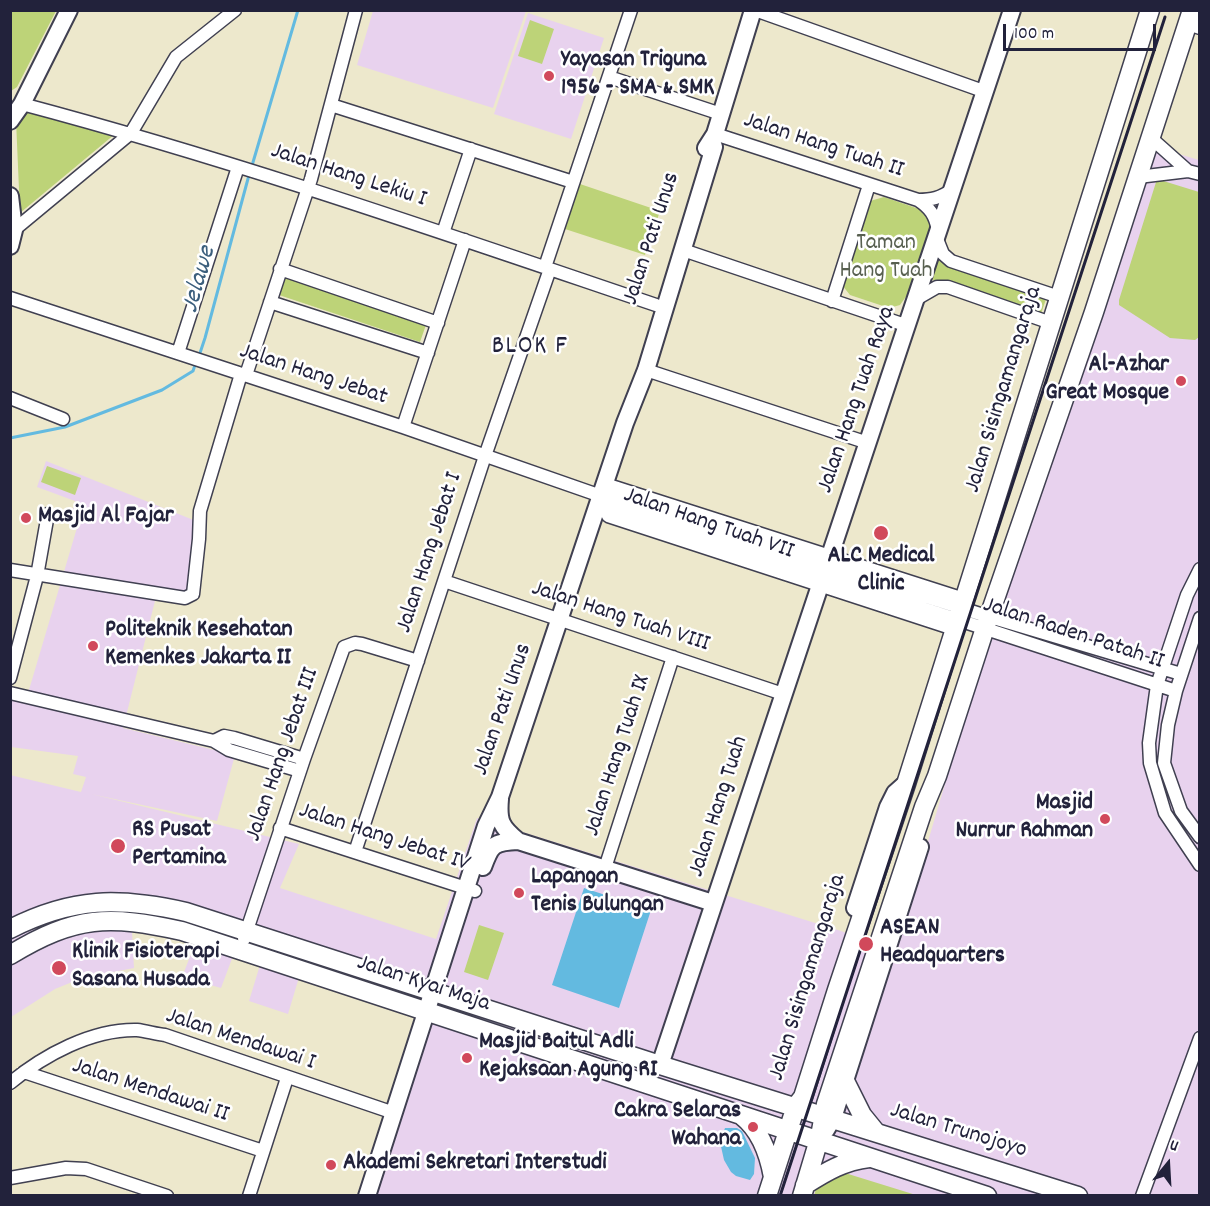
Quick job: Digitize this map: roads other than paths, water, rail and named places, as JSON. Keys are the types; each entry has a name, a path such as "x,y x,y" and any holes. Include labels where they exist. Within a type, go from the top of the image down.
{"main road":[{"name":"Jalan Sisingamangaraja","path":"767,1196 796,1107 803,1096 962,615 1150,10"},
{"path":"804,1190 924,807 937,776 1151,138 1193,21"},
{"name":"Jalan Kyai Maja","path":"10,929 57,909 77,904 131,902 186,912 660,1065 828,1116"},
{"name":"Jalan Kyai Maja","path":"10,955 69,926 100,921 127,921 182,931 789,1131 820,1138"},
{"path":"844,1081 862,1115 875,1131"},
{"path":"739,1114 756,1130 768,1157 773,1177"},
{"name":"Jalan Trunojoyo","path":"828,1116 1078,1196"},
{"name":"Jalan Trunojoyo","path":"820,1138 987,1196"},
{"path":"804,1190 830,1168 851,1160 871,1157"}],"street":[{"path":"10,121 16,104 69,10"},
{"path":"12,238 131,133 176,57 235,10"},
{"path":"10,570 185,598 193,594 200,511 307,189 356,10"},
{"name":"Jalan Hang Jebat I","path":"355,852 631,10"},
{"path":"754,10 986,92"},
{"name":"Jalan Pati Unus","path":"431,1014 470,889 486,826 500,797 625,423 646,370 714,147 714,137 754,10"},
{"name":"Jalan Hang Tuah Raya","path":"826,570 1012,10"},
{"path":"609,77 722,114"},
{"name":"Jalan Hang Lekiu I","path":"16,104 131,133 256,172 656,305"},
{"path":"331,105 573,182"},
{"name":"Jalan Pati Unus","path":"625,423 626,406 656,305 707,144 714,137"},
{"name":"Jalan Hang Tuah II","path":"714,137 918,200 931,200 953,190"},
{"path":"1151,138 1194,173"},
{"path":"443,233 471,149"},
{"path":"183,355 241,168"},
{"path":"1138,177 1194,173"},
{"path":"832,301 869,185"},
{"path":"10,196 12,238"},
{"name":"Jalan Hang Tuah II","path":"918,200 929,208 935,217 943,254 951,261 1059,297"},
{"path":"403,428 465,240"},
{"path":"683,250 908,326"},
{"path":"280,269 438,323"},
{"path":"918,298 937,287 948,287 1051,323"},
{"name":"Jalan Hang Jebat","path":"10,298 486,456 603,491"},
{"path":"270,302 428,352"},
{"path":"646,370 868,443"},
{"path":"10,398 63,419"},
{"name":"Jalan Hang Tuah VII","path":"603,491 616,508 676,522 962,615"},
{"name":"Jalan Hang Tuah VII","path":"603,491 676,522 727,528 744,544 962,615"},
{"path":"10,678 37,576 48,514"},
{"path":"1200,569 1187,595 1157,685 1149,743 1150,763 1165,813 1182,837 1190,854 1200,865"},
{"name":"Jalan Hang Tuah","path":"660,1065 826,570"},
{"name":"Jalan Hang Tuah VIII","path":"444,581 783,694"},
{"name":"Jalan Raden Patah II","path":"962,615 1181,674"},
{"path":"1200,618 1176,691 1168,725 1164,762 1181,811 1200,837"},
{"name":"Jalan Raden Patah II","path":"987,622 1176,691"},
{"name":"Jalan Hang Jebat III","path":"240,950 344,647 355,643 362,644 418,661"},
{"name":"Jalan Hang Tuah IX","path":"605,868 673,657"},
{"path":"10,693 214,741 224,736 302,765"},
{"path":"828,1116 844,1081 932,809 937,776"},
{"path":"500,797 499,814 503,828 518,841 713,903"},
{"name":"Jalan Hang Jebat IV","path":"280,828 470,889"},
{"name":"Jalan Pati Unus","path":"470,889 490,849 499,842 518,841"},
{"path":"367,1196 394,1113 431,1014"},
{"path":"378,1196 431,1014"},
{"name":"Jalan Mendawai I","path":"10,1083 54,1054 81,1042 109,1033 138,1030 165,1035 394,1113"},
{"path":"1142,1196 1200,1038"},
{"name":"Jalan Mendawai II","path":"24,1072 263,1151"},
{"path":"249,1196 287,1078"},
{"path":"10,1178 66,1168 86,1169 167,1196"}],"water":[{"path":"584,888 651,910 619,1008 552,985"},
{"path":"725,1128 737,1128 742,1131 755,1158 754,1174 750,1180 736,1176 724,1160 720,1142"}],"waterway":[{"name":"Jelawe","path":"251,169 298,10"},
{"name":"Jelawe","path":"199,356 249,175"},
{"name":"Jelawe","path":"10,438 65,427 162,390 193,371 196,362"}],"railway":[{"path":"780,1196 1165,17"}],"place":[{"name":"Yayasan Triguna 1956 - SMA & SMK","path":"549,76"},
{"name":"Al-Azhar Great Mosque","path":"1181,381"},
{"name":"Masjid Al Fajar","path":"26,518"},
{"name":"ALC Medical Clinic","path":"881,533"},
{"name":"Politeknik Kesehatan Kemenkes Jakarta II","path":"93,646"},
{"name":"Masjid Nurrur Rahman","path":"1105,819"},
{"name":"RS Pusat Pertamina","path":"118,846"},
{"name":"Lapangan Tenis Bulungan","path":"519,893"},
{"name":"ASEAN Headquarters","path":"866,944"},
{"name":"Klinik Fisioterapi Sasana Husada","path":"59,968"},
{"name":"Masjid Baitul Adli Kejaksaan Agung RI","path":"467,1058"},
{"name":"Cakra Selaras Wahana","path":"753,1127"},
{"name":"Akademi Sekretari Interstudi","path":"331,1165"}],"district":[{"name":"BLOK F","path":"530,348"}],"park label":[{"name":"Taman Hang Tuah","path":"886,259"}]}
